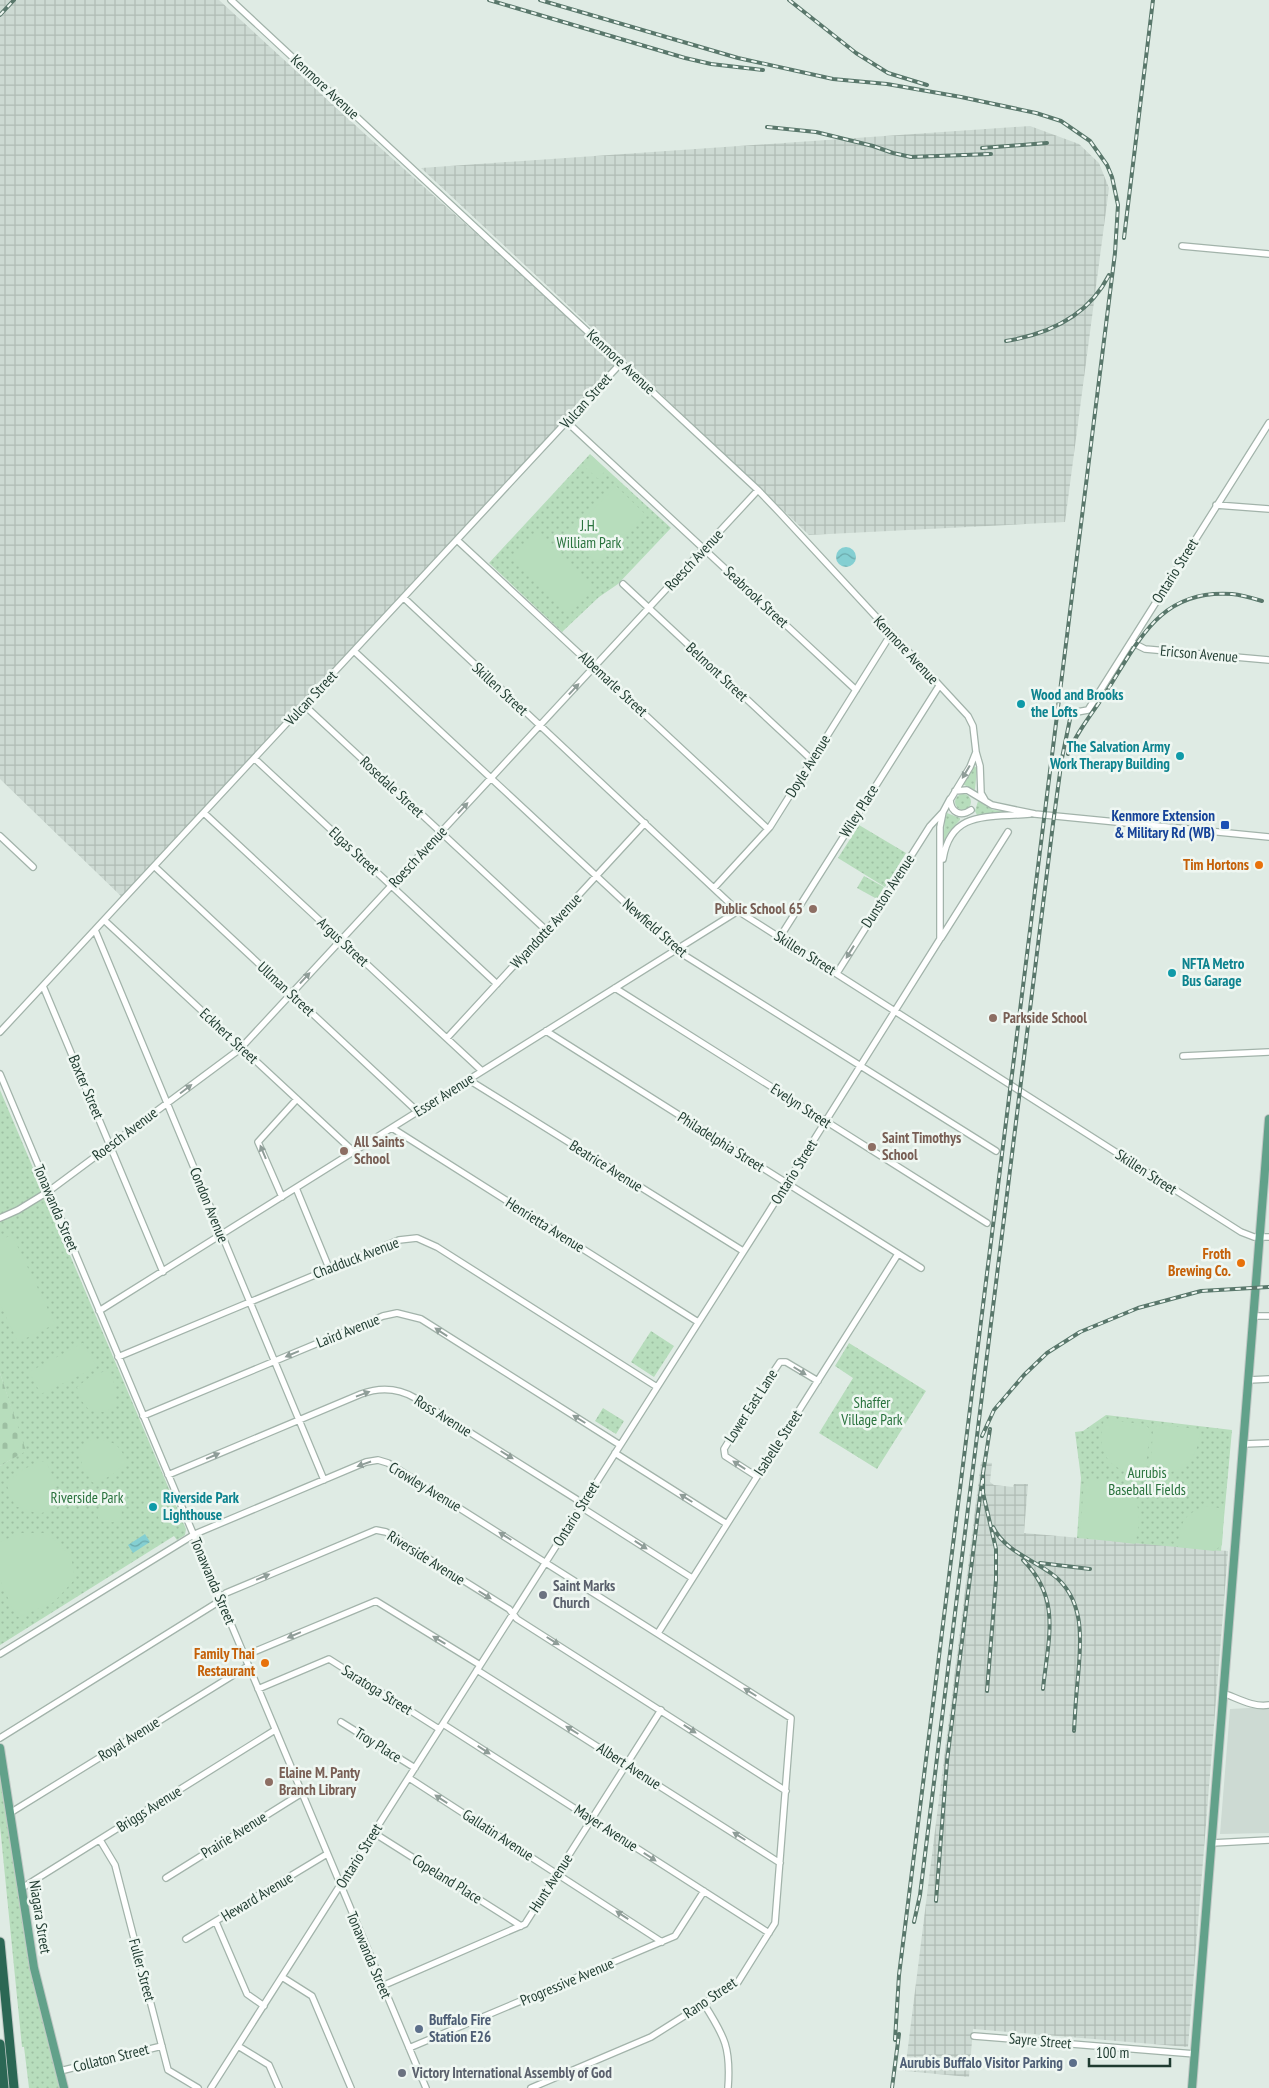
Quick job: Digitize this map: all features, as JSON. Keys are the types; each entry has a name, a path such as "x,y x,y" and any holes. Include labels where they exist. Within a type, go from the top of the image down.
{"highway":[{"path":"0,1942 14,2088"},
{"path":"0,2044 4,2088"}],"main road":[{"path":"1192,2088 1260,1237 1267,1179 1269,1119"},
{"name":"Niagara Street","path":"0,1748 34,1968 64,2088"}],"street":[{"name":"Kenmore Avenue","path":"231,0 758,490 968,716 973,726 976,752 980,766 974,803 977,818 1035,814"},
{"path":"1182,246 1269,254"},
{"name":"Vulcan Street","path":"0,1032 621,363"},
{"name":"Seabrook Street","path":"568,422 856,690"},
{"name":"Ontario Street","path":"1076,712 1088,710 1269,423"},
{"name":"Roesch Avenue","path":"0,1218 49,1192 241,1047 758,490"},
{"path":"1216,506 1269,509"},
{"name":"Albemarle Street","path":"458,540 768,829"},
{"name":"Belmont Street","path":"623,584 812,760"},
{"name":"Skillen Street","path":"404,598 738,911 1241,1232 1260,1237 1269,1237"},
{"name":"Doyle Avenue","path":"714,888 768,829 891,634"},
{"name":"Ericson Avenue","path":"1131,642 1145,648 1269,660"},
{"name":"Newfield Street","path":"354,651 676,950 996,1151"},
{"name":"Wiley Place","path":"780,937 939,686"},
{"name":"Rosedale Street","path":"304,705 546,930"},
{"path":"940,939 940,828 943,812 970,767 976,752"},
{"name":"Elgas Street","path":"254,758 497,984"},
{"path":"955,791 967,790 974,803"},
{"path":"950,799 951,807 959,814 974,803"},
{"name":"Kenmore Avenue","path":"974,803 985,800 992,805 1035,814 1269,836"},
{"path":"940,876 948,839 974,803"},
{"name":"Dunston Avenue","path":"837,973 930,826 943,812"},
{"name":"Argus Street","path":"204,813 482,1071"},
{"name":"Wyandotte Avenue","path":"447,1038 645,823"},
{"name":"Ontario Street","path":"211,2088 787,1184 1008,832"},
{"path":"1,839 33,867"},
{"name":"Ullman Street","path":"154,866 418,1112"},
{"name":"Esser Avenue","path":"99,1311 738,911"},
{"name":"Eckhert Street","path":"104,920 354,1152"},
{"name":"Condon Avenue","path":"95,930 324,1480"},
{"name":"Baxter Street","path":"43,986 163,1272"},
{"name":"Evelyn Street","path":"615,988 987,1223"},
{"name":"Philadelphia Street","path":"546,1031 921,1268"},
{"path":"1183,1056 1269,1052"},
{"name":"Tonawanda Street","path":"0,1074 426,2088"},
{"name":"Beatrice Avenue","path":"469,1080 743,1251"},
{"path":"282,1197 258,1142 297,1099"},
{"name":"Henrietta Avenue","path":"392,1128 698,1322"},
{"path":"296,1188 329,1268"},
{"name":"Chadduck Avenue","path":"118,1357 399,1240 422,1240 657,1387"},
{"name":"Isabelle Street","path":"658,1633 898,1254"},
{"name":"Laird Avenue","path":"143,1416 383,1316 398,1313 421,1319 620,1445"},
{"path":"1254,1316 1269,1316"},
{"name":"Lower East Lane","path":"756,1476 723,1453 751,1405 778,1364 783,1361 818,1381"},
{"path":"1249,1380 1269,1379"},
{"name":"Ross Avenue","path":"168,1475 369,1391 386,1389 401,1391 576,1499 581,1507 692,1578"},
{"path":"1244,1444 1269,1443"},
{"path":"615,1453 727,1524"},
{"name":"Crowley Avenue","path":"0,1654 193,1535 366,1462 378,1460 388,1463 546,1561 791,1718 790,1735"},
{"name":"Riverside Avenue","path":"0,1738 215,1604 226,1593 376,1530 386,1532 509,1609 517,1619 786,1791"},
{"path":"244,1656 376,1601 479,1668"},
{"name":"Saratoga Street","path":"258,1689 329,1659 441,1727"},
{"name":"Royal Avenue","path":"10,1814 248,1666"},
{"name":"Albert Avenue","path":"479,1668 780,1863"},
{"path":"1223,1693 1254,1704 1269,1705"},
{"name":"Hunt Avenue","path":"382,1986 525,1924 661,1710"},
{"name":"Troy Place","path":"341,1722 415,1768"},
{"name":"Mayer Avenue","path":"441,1727 592,1819 769,1933"},
{"name":"Briggs Avenue","path":"22,1888 275,1730"},
{"name":"Rano Street","path":"531,2088 651,2036 738,1982 775,1923 790,1735"},
{"name":"Gallatin Avenue","path":"409,1778 662,1942"},
{"name":"Prairie Avenue","path":"166,1878 302,1793"},
{"name":"Copeland Place","path":"374,1833 521,1926"},
{"name":"Fuller Street","path":"100,1840 116,1865 168,2070 198,2088"},
{"path":"1212,1843 1269,1840"},
{"name":"Heward Avenue","path":"186,1940 327,1854"},
{"name":"Progressive Avenue","path":"409,2048 675,1936 704,1891"},
{"path":"216,1922 247,1994 264,2006"},
{"path":"282,1977 312,1996 351,2088"},
{"path":"704,2004 719,2028 727,2047 729,2059 728,2088"},
{"name":"Sayre Street","path":"974,2036 1195,2054"},
{"name":"Collaton Street","path":"60,2071 162,2046"},
{"path":"238,2046 269,2064 279,2088"}],"shaded area":[{"path":"0,0 219,0 366,135 621,363 124,899 0,779"},
{"path":"1030,126 1079,144 1099,163 1109,188 1065,522 809,535 421,168"},
{"path":"981,1462 992,1463 990,1482 994,1485 1013,1487 1014,1484 1028,1484 1024,1533 1228,1551 1188,2047 973,2029 969,2077 905,2071"},
{"path":"1269,1707 1269,1833 1220,1834 1230,1709"}],"green space":[{"name":"J.H. William Park","path":"590,454 671,528 618,584 599,597 562,632 489,563"},
{"path":"592,456 606,470 598,479 583,465"},
{"path":"616,486 645,514 597,563 568,535"},
{"path":"538,531 595,588 568,615 511,558"},
{"path":"974,766 977,768 975,790 962,784"},
{"path":"960,794 966,794 971,799 969,808 960,810 955,805 955,799"},
{"path":"978,801 993,810 1014,812 977,815 975,811"},
{"path":"947,813 960,818 960,820 948,833 943,844 945,819"},
{"path":"859,825 906,853 885,887 838,858"},
{"path":"864,876 884,887 877,899 857,888"},
{"name":"Riverside Park","path":"0,1090 186,1529 185,1535 177,1540 174,1536 0,1645 0,1466 25,1451 0,1373"},
{"path":"12,1235 55,1324 18,1342 0,1304 0,1240"},
{"path":"651,1331 674,1346 654,1377 631,1362"},
{"path":"83,1343 97,1367 41,1394 29,1372"},
{"name":"Shaffer Village Park","path":"849,1343 926,1391 877,1469 819,1433 853,1378 835,1366"},
{"path":"105,1371 110,1373 116,1388 116,1406 105,1412 90,1411 81,1400 77,1387 90,1377"},
{"path":"0,1373 26,1451 0,1466"},
{"path":"603,1408 624,1421 616,1434 595,1421"},
{"name":"Aurubis Baseball Fields","path":"1106,1415 1232,1430 1221,1551 1077,1538 1081,1478 1075,1432 1083,1431"},
{"path":"1104,1420 1144,1424 1150,1429 1145,1475 1123,1470 1114,1466 1108,1460 1102,1443"},
{"path":"1158,1425 1200,1429 1199,1441 1192,1458 1180,1469 1150,1475 1153,1430"},
{"path":"94,1439 115,1444 127,1462 113,1474 96,1484 92,1482 82,1465 80,1446"},
{"path":"41,1461 47,1463 55,1482 58,1507 39,1514 15,1506 6,1483 24,1469"},
{"path":"1084,1481 1108,1481 1130,1487 1139,1515 1135,1544 1080,1537"},
{"path":"105,1498 120,1505 120,1521 107,1523 99,1520 98,1511"},
{"path":"1208,1506 1224,1509 1222,1545 1214,1551 1178,1547 1184,1520 1193,1512"},
{"path":"20,1533 47,1533 71,1556 75,1579 54,1602 19,1617 16,1616 0,1580 0,1542"},
{"path":"0,1774 30,1967 60,2088 29,2088 24,2047 22,2047 0,1826"}],"water":[{"path":"846,547 853,550 856,557 853,564 846,567 839,564 836,557 839,550"},
{"path":"145,1534 150,1542 133,1553 128,1545"}],"railway":[{"path":"0,15 14,0"},
{"path":"489,0 685,58 711,64 763,70"},
{"path":"540,0 738,58 833,79 887,84 961,97 1036,113 1061,121 1090,141 1107,165 1112,177 1118,205 1115,253 899,1975 895,2040"},
{"path":"789,0 856,53 888,73 927,85"},
{"path":"1124,238 1153,0"},
{"path":"767,127 816,132 911,157 991,154"},
{"path":"982,148 1047,143"},
{"path":"1006,341 1052,328 1079,312 1101,289 1109,275"},
{"path":"1068,754 1082,728 1132,650 1157,619 1171,608 1188,599 1208,594 1232,594 1262,601"},
{"path":"914,1922 920,1895 1053,824 1062,758 1070,719"},
{"path":"982,1436 994,1410 1024,1375 1047,1353 1080,1332 1138,1308 1201,1291 1269,1287"},
{"path":"987,1691 996,1580 996,1549 983,1493 983,1473 990,1429"},
{"path":"936,1901 947,1761 983,1473"},
{"path":"993,1527 1004,1542 1052,1574 1063,1584 1076,1608 1079,1622 1080,1650 1074,1731"},
{"path":"1023,1560 1035,1575 1048,1605 1050,1620 1043,1689"},
{"path":"1040,1563 1090,1569"},
{"path":"892,2088 899,2034"}],"place":[{"name":"Wood and Brooks the Lofts","path":"1021,704"},
{"name":"The Salvation Army Work Therapy Building","path":"1180,756"},
{"name":"Kenmore Extension & Military Rd (WB)","path":"1225,825"},
{"name":"Tim Hortons","path":"1259,865"},
{"name":"Public School 65","path":"813,909"},
{"name":"NFTA Metro Bus Garage","path":"1172,973"},
{"name":"Parkside School","path":"993,1018"},
{"name":"Saint Timothys School","path":"872,1147"},
{"name":"All Saints School","path":"344,1151"},
{"name":"Froth Brewing Co.","path":"1241,1263"},
{"name":"Riverside Park Lighthouse","path":"153,1507"},
{"name":"Saint Marks Church","path":"543,1595"},
{"name":"Family Thai Restaurant","path":"265,1663"},
{"name":"Elaine M. Panty Branch Library","path":"269,1782"},
{"name":"Buffalo Fire Station E26","path":"419,2029"},
{"name":"Aurubis Buffalo Visitor Parking","path":"1073,2063"},
{"name":"Victory International Assembly of God","path":"402,2073"}]}
